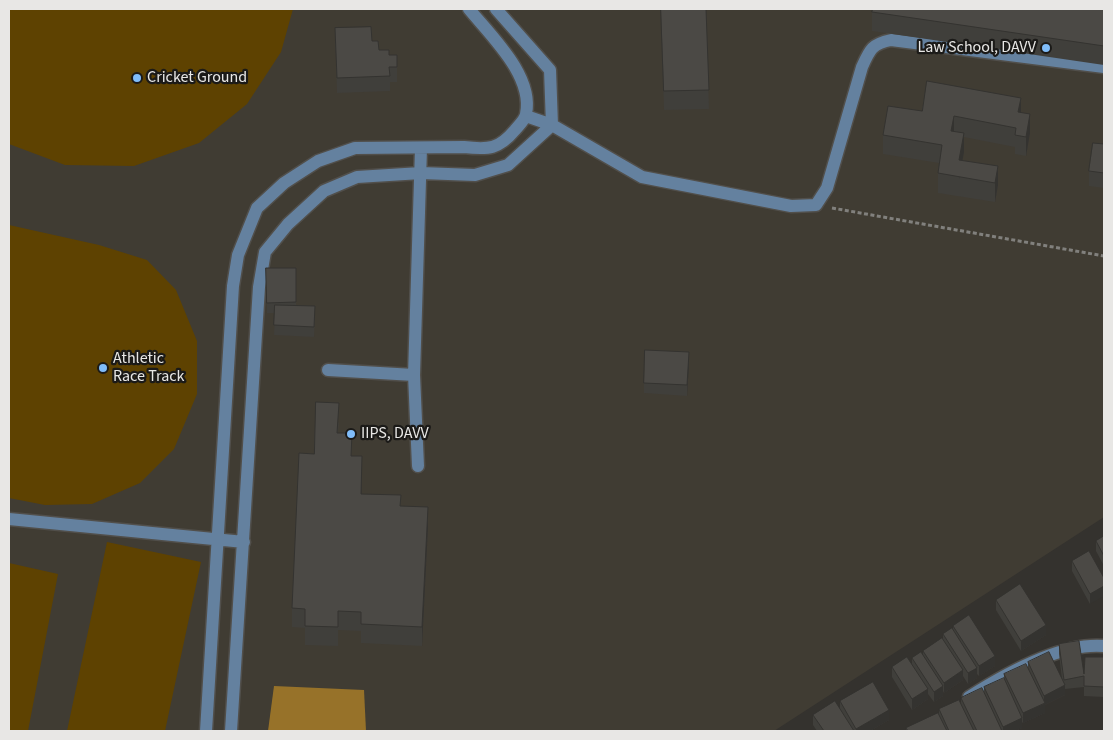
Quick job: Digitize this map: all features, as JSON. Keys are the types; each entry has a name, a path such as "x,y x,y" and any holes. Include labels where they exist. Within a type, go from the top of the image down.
{"street":[{"path":"206,731 216,540 233,286 238,255 257,208 284,184 318,161 355,148 480,149 504,144 526,116 527,100 517,67 469,9"},
{"path":"231,731 259,287 266,252 288,224 324,190 357,177 421,173 475,175 508,165 552,125 550,70 496,9"},
{"path":"526,116 552,125 642,177 791,206 816,205 827,188 868,52 877,42 891,40 910,42 1104,67"},
{"path":"418,466 414,375 421,148"},
{"path":"328,370 414,375"},
{"path":"9,519 244,542"},
{"path":"962,701 986,686 1058,651 1087,644 1104,646"}],"path":[{"path":"816,205 1104,256"}],"shaded area":[{"path":"9,9 1104,9 1104,517 774,731 9,731"},
{"name":"Cricket Ground","path":"9,9 293,9 281,52 247,104 199,143 134,166 65,165 9,144"},
{"name":"Athletic Race Track","path":"9,225 99,245 147,260 176,290 197,341 197,394 174,449 140,483 92,504 45,505 9,498"},
{"path":"107,542 201,562 165,731 67,731"},
{"path":"9,563 58,574 28,731 9,731"},
{"path":"274,686 364,690 366,731 268,731"}],"building":[{"path":"661,9 706,9 709,90 664,91"},
{"path":"873,9 1104,9 1104,46 872,12"},
{"path":"371,27 372,41 378,41 379,50 389,50 389,55 397,55 397,67 389,67 390,76 337,78 335,28"},
{"path":"927,81 1021,98 1018,112 1030,114 1026,137 1015,135 1016,128 954,116 951,131 964,133 959,160 998,166 995,183 938,173 942,145 883,135 888,106 922,111"},
{"path":"1093,143 1104,144 1104,173 1089,171"},
{"path":"266,268 296,268 296,302 267,303"},
{"path":"275,305 315,306 314,327 274,325"},
{"path":"645,350 689,352 687,385 644,383"},
{"path":"316,402 339,403 337,433 352,433 351,456 362,456 361,494 401,495 400,506 428,507 422,627 361,624 361,612 338,611 338,627 305,626 305,609 292,608 299,453 314,454"},
{"path":"1104,536 1104,556 1096,541"},
{"path":"1089,551 1104,578 1104,586 1090,594 1072,561"},
{"path":"1020,584 1046,625 1021,641 996,600"},
{"path":"969,615 995,656 979,666 953,626"},
{"path":"952,628 977,668 968,673 943,634"},
{"path":"942,638 963,670 944,683 923,651"},
{"path":"1079,641 1084,674 1085,657 1104,657 1104,687 1084,686 1084,676 1064,680 1059,644"},
{"path":"921,652 943,686 934,692 912,658"},
{"path":"1049,652 1065,685 1044,696 1028,662"},
{"path":"907,657 928,689 912,699 892,667"},
{"path":"1026,664 1045,703 1023,713 1004,674"},
{"path":"1004,678 1022,718 1003,727 984,687"},
{"path":"873,682 889,710 856,729 840,701"},
{"path":"982,688 1002,731 977,731 961,698"},
{"path":"959,700 974,731 949,731 939,709"},
{"path":"835,701 854,731 824,731 813,715"},
{"path":"938,713 947,731 908,731 906,728"}],"place":[{"name":"Law School, DAVV","path":"1046,48"},
{"name":"Cricket Ground","path":"137,78"},
{"name":"Athletic Race Track","path":"103,368"},
{"name":"IIPS, DAVV","path":"351,434"}]}
